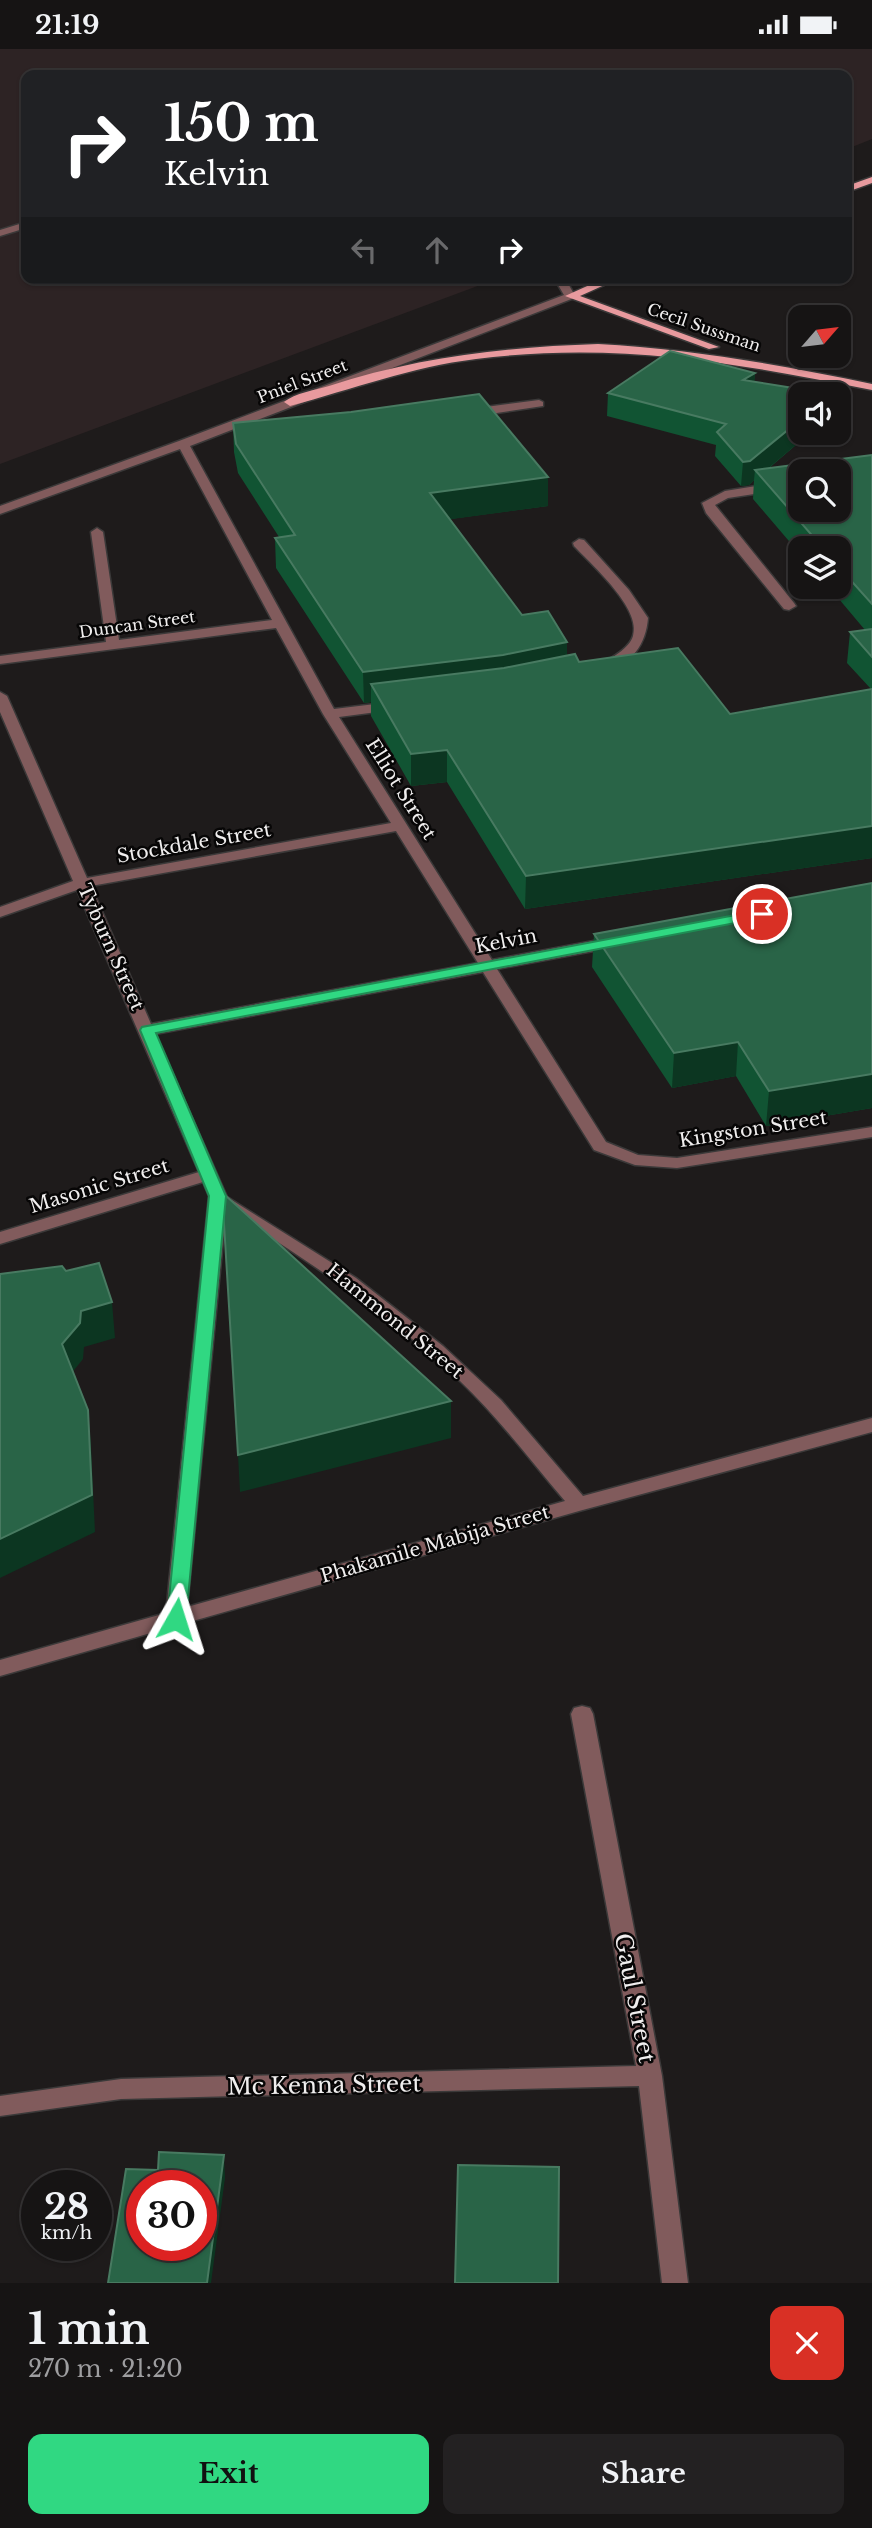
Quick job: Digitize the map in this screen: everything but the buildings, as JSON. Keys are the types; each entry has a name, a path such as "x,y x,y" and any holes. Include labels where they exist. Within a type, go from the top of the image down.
{"main road":[{"path":"852,188 872,180"},
{"name":"Pniel Street","path":"570,296 600,284"},
{"name":"Cecil Sussman","path":"570,296 786,372 872,387"},
{"path":"290,402 375,374 422,363 524,349 590,347 684,351 786,372"}],"street":[{"path":"0,233 21,227"},
{"path":"563,284 570,296"},
{"name":"Pniel Street","path":"0,510 183,444 570,296"},
{"path":"460,415 539,404"},
{"path":"229,426 253,433"},
{"name":"Elliot Street","path":"183,444 330,714 398,826 490,965 600,1146"},
{"path":"788,485 725,495 708,503 710,510 789,606"},
{"path":"97,532 113,645"},
{"path":"579,543 624,593 641,618 640,638 623,657 595,674"},
{"name":"Duncan Street","path":"0,660 279,623"},
{"name":"Tyburn Street","path":"0,695 218,1196 176,1619"},
{"path":"330,714 410,704"},
{"name":"Stockdale Street","path":"0,912 82,883 398,826"},
{"name":"Kelvin","path":"148,1030 625,940"},
{"name":"Kingston Street","path":"600,1146 635,1160 677,1163 872,1132"},
{"name":"Masonic Street","path":"0,1238 209,1175"},
{"name":"Hammond Street","path":"218,1196 343,1275 417,1333 467,1377 579,1504"},
{"name":"Phakamile Mabija Street","path":"0,1668 579,1504 872,1425"},
{"name":"Gaul Street","path":"582,1714 650,2076 675,2283"},
{"name":"Mc Kenna Street","path":"0,2106 121,2089 650,2076"}],"shaded area":[{"path":"0,49 872,49 872,139 852,147 852,70 21,70 21,284 483,284 0,464"}],"route":[{"path":"176,1619 218,1196 148,1030 762,914"}]}
